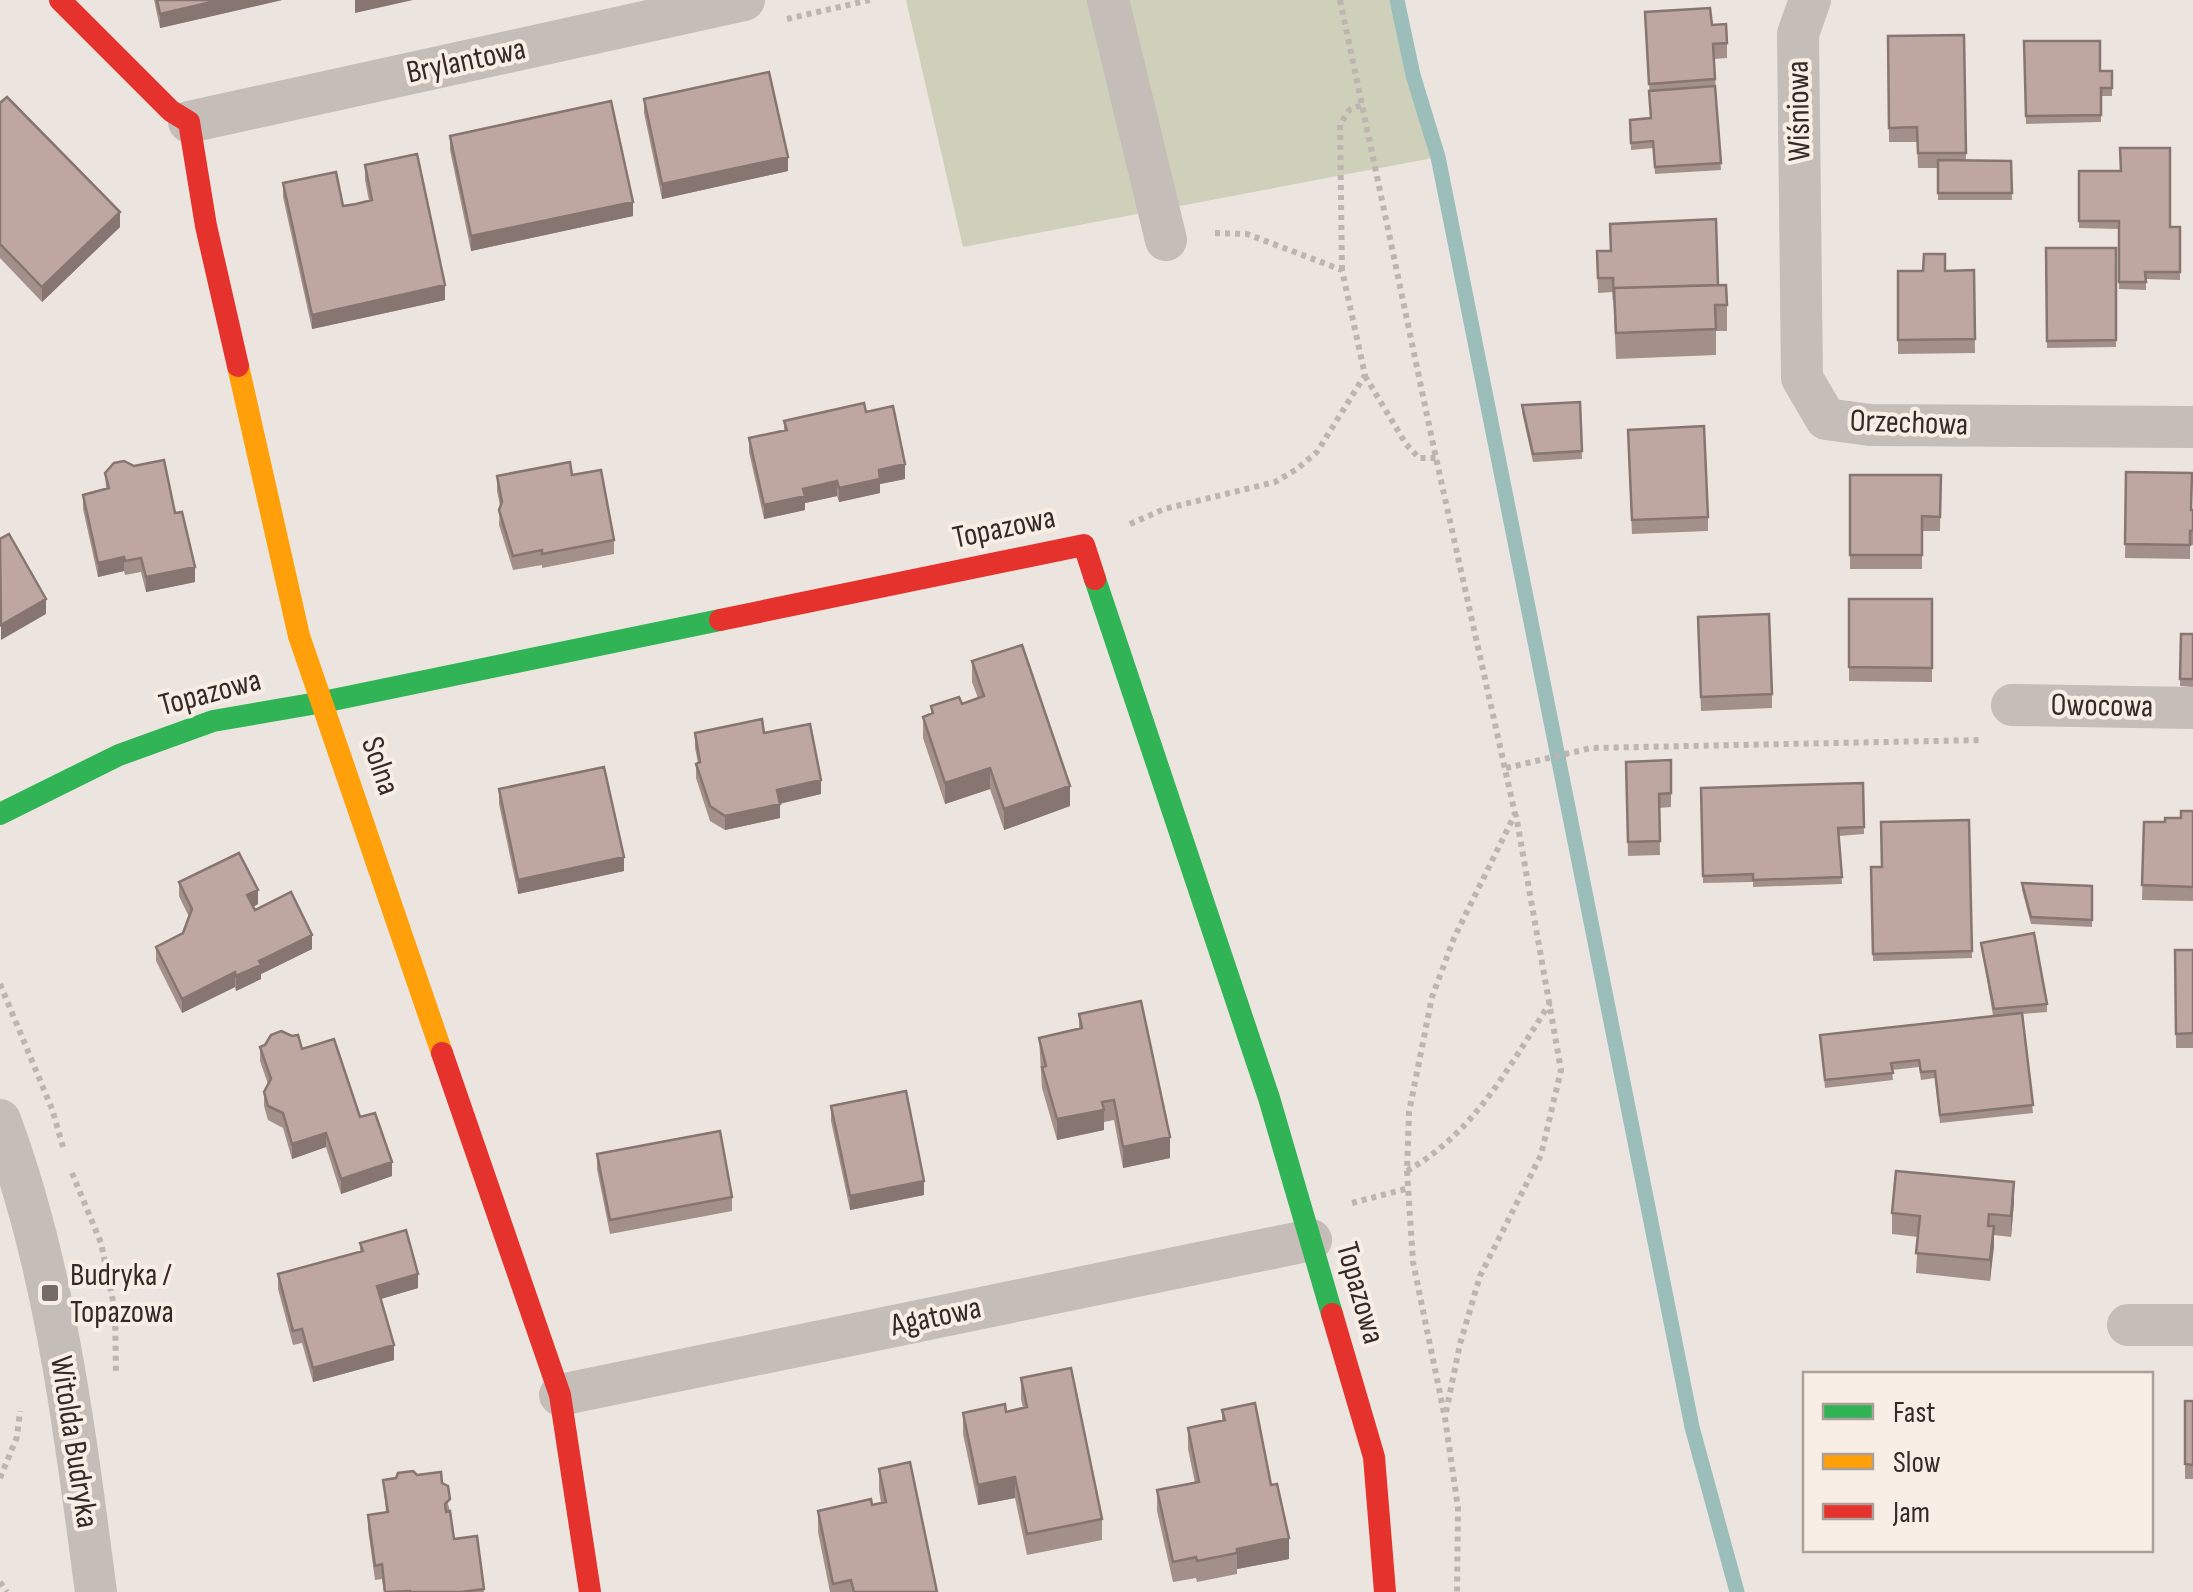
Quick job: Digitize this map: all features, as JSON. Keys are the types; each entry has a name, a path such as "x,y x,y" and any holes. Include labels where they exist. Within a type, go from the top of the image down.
{"street":[{"path":"60,0 171,111 188,122"},
{"path":"1108,0 1166,240"},
{"name":"Wiśniowa","path":"1800,224 1798,34 1810,0"},
{"name":"Brylantowa","path":"188,122 758,11"},
{"name":"Solna","path":"188,122 206,226 299,636 560,1395 590,1592"},
{"name":"Orzechowa","path":"1800,224 1802,378 1826,420 1870,425 2193,427"},
{"name":"Topazowa","path":"0,814 106,760 174,734 243,714 323,702 1084,545 1269,1098 1312,1240 1374,1458 1385,1592"},
{"name":"Owocowa","path":"2012,704 2193,708"},
{"name":"Witolda Budryka","path":"0,1120 14,1157 50,1293 96,1592"},
{"name":"Agatowa","path":"560,1395 1312,1240"},
{"path":"2128,1325 2193,1325"}],"path":[{"path":"758,11 870,0"},
{"path":"1340,0 1516,814 1561,1070 1542,1155 1480,1276 1460,1344 1445,1418"},
{"path":"1362,106 1348,110 1340,125 1342,270 1365,375 1406,444 1419,458 1436,458"},
{"path":"1166,240 1201,234 1246,234 1342,270"},
{"path":"1084,545 1164,509 1275,482 1297,469 1317,452 1365,375"},
{"path":"1506,768 1591,748 1981,741 2012,704"},
{"path":"1457,1592 1458,1508 1445,1418 1413,1262 1407,1172 1410,1112 1432,997 1454,938 1516,814"},
{"path":"1407,1172 1439,1153 1482,1108 1550,1002"},
{"path":"0,1478 17,1437 17,1391"},
{"path":"0,1582 7,1592"}],"green space":[{"path":"906,0 1397,0 1413,75 1438,157 963,247"}],"building":[{"path":"157,0 220,0 160,14"},
{"path":"1710,8 1712,25 1726,24 1727,43 1713,44 1715,79 1649,84 1645,12"},
{"path":"1964,35 1966,153 1918,153 1917,127 1889,128 1888,36"},
{"path":"2024,41 2100,41 2100,71 2112,71 2112,88 2101,88 2101,115 2026,116"},
{"path":"769,72 788,157 662,184 644,99"},
{"path":"1715,86 1721,163 1655,167 1653,141 1631,143 1630,120 1651,118 1649,91"},
{"path":"7,97 120,212 42,287 0,244 0,103"},
{"path":"611,101 633,202 471,236 450,136"},
{"path":"2120,148 2170,148 2170,227 2180,227 2180,272 2145,272 2146,282 2119,282 2119,221 2079,221 2079,171 2121,171"},
{"path":"417,154 445,285 312,315 283,183 336,172 343,206 356,204 372,200 365,165"},
{"path":"1938,160 2011,161 2012,193 1938,193"},
{"path":"1716,219 1718,285 1614,288 1614,300 1613,278 1598,278 1597,251 1611,251 1610,224"},
{"path":"2046,248 2116,248 2116,340 2047,341"},
{"path":"1924,254 1945,254 1945,271 1974,270 1975,339 1898,340 1898,271 1923,271"},
{"path":"1726,285 1727,305 1715,305 1716,329 1616,333 1614,288"},
{"path":"1580,402 1582,451 1533,454 1522,405"},
{"path":"864,403 866,412 893,406 905,464 879,470 880,479 839,488 837,481 803,489 805,496 764,505 749,438 787,430 784,421"},
{"path":"1704,426 1708,517 1632,520 1628,430"},
{"path":"164,460 175,513 182,512 195,567 146,577 141,558 98,563 83,495 109,488 105,473 114,463 124,461 134,466"},
{"path":"570,462 572,475 601,470 614,540 513,556 499,510 502,502 497,476"},
{"path":"2126,472 2192,473 2190,545 2125,544"},
{"path":"1850,475 1941,475 1940,517 1922,516 1922,555 1850,555"},
{"path":"9,534 46,599 1,625 0,539"},
{"path":"1849,599 1932,599 1932,668 1849,667"},
{"path":"1769,614 1772,694 1701,697 1698,617"},
{"path":"2181,634 2193,634 2193,679 2180,679"},
{"path":"1022,645 1070,786 1004,809 990,768 945,783 923,717 933,713 931,706 959,697 962,704 984,696 972,661"},
{"path":"762,719 764,733 810,724 821,780 777,790 780,804 725,816 710,806 696,764 700,762 695,733"},
{"path":"1671,760 1671,793 1659,794 1660,841 1628,842 1626,762"},
{"path":"604,767 624,857 518,880 499,789"},
{"path":"1863,783 1864,827 1838,828 1842,877 1753,880 1753,874 1703,876 1701,788"},
{"path":"2181,811 2193,811 2193,887 2142,885 2144,822 2181,818"},
{"path":"1969,820 1972,951 1873,954 1871,867 1882,867 1881,822"},
{"path":"239,853 258,890 247,895 255,910 291,892 312,935 259,961 261,965 236,976 235,972 182,999 156,947 183,933 192,909 179,882"},
{"path":"2022,883 2092,886 2092,920 2031,917"},
{"path":"2034,933 2047,1004 1994,1009 1981,943"},
{"path":"2175,950 2193,950 2193,1033 2176,1034"},
{"path":"1141,1001 1170,1137 1123,1147 1114,1100 1102,1102 1104,1110 1057,1119 1042,1067 1046,1066 1039,1038 1082,1028 1079,1014"},
{"path":"2022,1013 2033,1105 1940,1115 1935,1071 1921,1072 1919,1060 1891,1063 1893,1073 1825,1080 1820,1035"},
{"path":"281,1031 298,1035 302,1049 334,1039 360,1117 375,1113 392,1162 341,1179 326,1133 292,1144 283,1113 268,1106 264,1092 271,1079 260,1047"},
{"path":"906,1091 924,1181 850,1196 831,1106"},
{"path":"720,1131 732,1197 610,1220 597,1154"},
{"path":"1896,1171 2014,1182 2011,1216 1989,1214 1988,1226 1994,1226 1990,1260 1916,1253 1920,1216 1892,1213"},
{"path":"406,1230 418,1274 377,1286 394,1345 313,1368 302,1329 293,1331 278,1274 363,1251 360,1243"},
{"path":"1071,1368 1102,1519 1027,1534 1015,1477 978,1485 963,1413 1005,1404 1006,1412 1027,1407 1021,1378"},
{"path":"2185,1401 2193,1401 2193,1465 2185,1464"},
{"path":"1255,1403 1271,1485 1277,1484 1289,1538 1237,1549 1237,1553 1173,1562 1157,1490 1199,1482 1188,1428 1225,1420 1222,1410"},
{"path":"910,1462 937,1592 854,1592 851,1580 833,1584 818,1511 871,1499 872,1505 886,1502 879,1469"},
{"path":"413,1471 417,1475 441,1472 442,1483 448,1486 450,1499 445,1504 446,1512 450,1511 454,1539 477,1536 484,1589 385,1592 382,1564 375,1566 368,1515 388,1512 383,1480"}],"waterway":[{"path":"1397,0 1413,75 1438,157 1692,1427 1737,1592"}],"traffic: fast":[{"path":"1095,579 1269,1098 1332,1314"},
{"path":"0,814 119,755 213,721 720,620"}],"traffic: slow":[{"path":"238,366 299,636 442,1053"}],"traffic: jam":[{"path":"60,0 171,111 189,122 206,226 238,366"},
{"path":"720,620 1084,545 1095,579"},
{"path":"442,1053 560,1395 590,1592"},
{"path":"1332,1314 1374,1457 1385,1592"}],"place":[{"name":"Budryka / Topazowa","path":"50,1293"}]}
